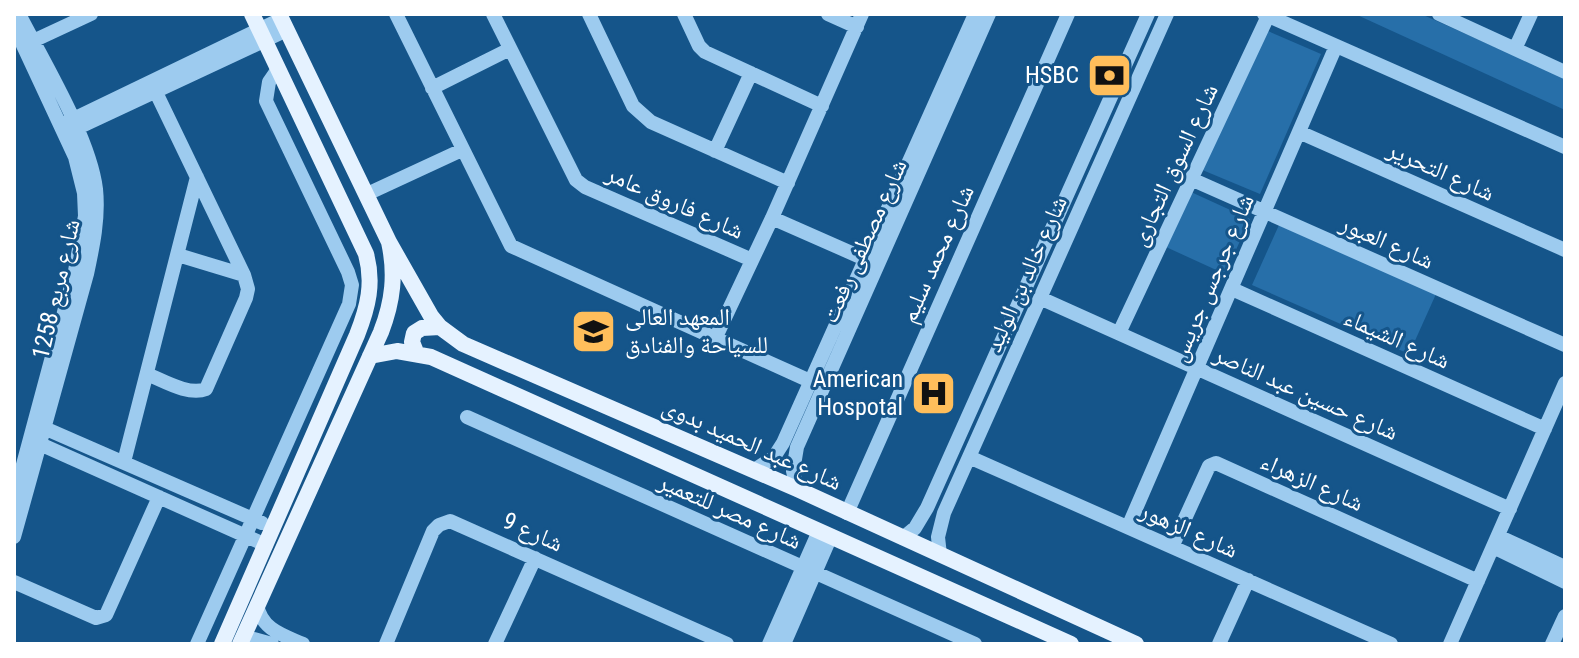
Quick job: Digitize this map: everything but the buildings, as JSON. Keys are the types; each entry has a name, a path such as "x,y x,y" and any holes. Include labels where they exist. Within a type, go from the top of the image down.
{"main road":[{"name":"شارع عبد الحميد بدوى","path":"282,21 389,242 417,294 440,327 477,350 797,489 1136,644"},
{"path":"222,644 357,335 370,297 368,263 362,245 259,28"},
{"name":"شارع عبد الحميد بدوى","path":"240,643 386,319 393,268 389,242"},
{"path":"416,352 412,339 416,331 440,327"},
{"path":"370,356 397,351 416,352 1071,644"}],"street":[{"name":"شارع مربع 1258","path":"14,537 39,426 81,273 85,205 69,127 19,14"},
{"path":"33,41 91,14"},
{"name":"شارع فاروق عامر","path":"493,14 569,170 580,184 752,260"},
{"path":"589,14 637,111 651,122 788,183"},
{"path":"684,14 702,49 822,106"},
{"path":"715,339 860,20 828,14"},
{"name":"شارع مصطفى رفعت","path":"754,470 768,462 779,450 975,14"},
{"name":"شارع مصطفى رفعت","path":"797,489 793,471 795,455 989,14"},
{"name":"شارع محمد سليم","path":"847,513 1068,14"},
{"name":"شارع خالد بن الوليد","path":"903,538 920,522 1148,14"},
{"name":"شارع خالد بن الوليد","path":"940,555 939,529 969,457 1167,14"},
{"path":"1440,14 1565,72"},
{"path":"1515,49 1531,14"},
{"path":"1266,15 1565,147"},
{"name":"شارع السوق التجارى","path":"1119,333 1266,15"},
{"path":"403,16 432,88 505,238 515,249 810,381"},
{"path":"69,127 153,87 259,28 282,21"},
{"name":"شارع مربع 1258","path":"14,26 69,127"},
{"name":"شارع جرجس جريس","path":"1128,527 1336,46"},
{"path":"432,88 510,49"},
{"path":"197,644 352,292 348,272 266,101 269,82 278,69"},
{"path":"715,151 751,73"},
{"path":"147,374 190,391 206,389 246,298 247,284 153,87"},
{"name":"شارع التحرير","path":"1299,132 1565,250"},
{"path":"367,194 462,150"},
{"path":"124,462 197,177"},
{"name":"شارع العبور","path":"1191,179 1565,345"},
{"path":"772,218 865,259"},
{"path":"178,255 244,275"},
{"name":"شارع الشيماء","path":"1232,289 1545,429"},
{"name":"شارع حسين عبد الناصر","path":"1040,298 1510,509"},
{"path":"1450,644 1565,383"},
{"name":"شارع مصر للتعمير","path":"467,417 975,644"},
{"path":"39,426 273,528"},
{"name":"شارع مربع 1258","path":"14,498 35,442"},
{"path":"35,442 266,545"},
{"path":"779,450 787,457 795,455"},
{"name":"شارع الزهور","path":"969,457 1248,580 1363,638 1391,644"},
{"name":"شارع الزهراء","path":"1172,547 1209,466 1216,463 1478,581"},
{"path":"14,582 96,618 106,615 159,497"},
{"path":"920,522 939,529"},
{"name":"شارع 9","path":"386,644 431,536 443,523 458,523 727,644"},
{"path":"769,644 825,534"},
{"path":"1495,541 1565,567"},
{"path":"1495,541 1565,582"},
{"path":"495,644 535,558"},
{"path":"784,644 809,570"},
{"path":"1219,644 1248,580"},
{"path":"257,605 259,615 268,627 303,644"},
{"path":"1552,644 1565,616"},
{"path":"240,643 254,639 272,644"}],"shaded area":[{"path":"1355,14 1421,14 1565,78 1565,110"},
{"path":"1261,28 1321,54 1260,194 1200,169"},
{"path":"1191,192 1250,219 1225,274 1166,247"},
{"path":"1279,225 1436,294 1409,354 1252,285"}],"place":[{"name":"HSBC","path":"1110,75"},
{"name":"المعهد العالى للسياحة والفنادق","path":"594,331"},
{"name":"American Hospotal","path":"934,393"}]}
